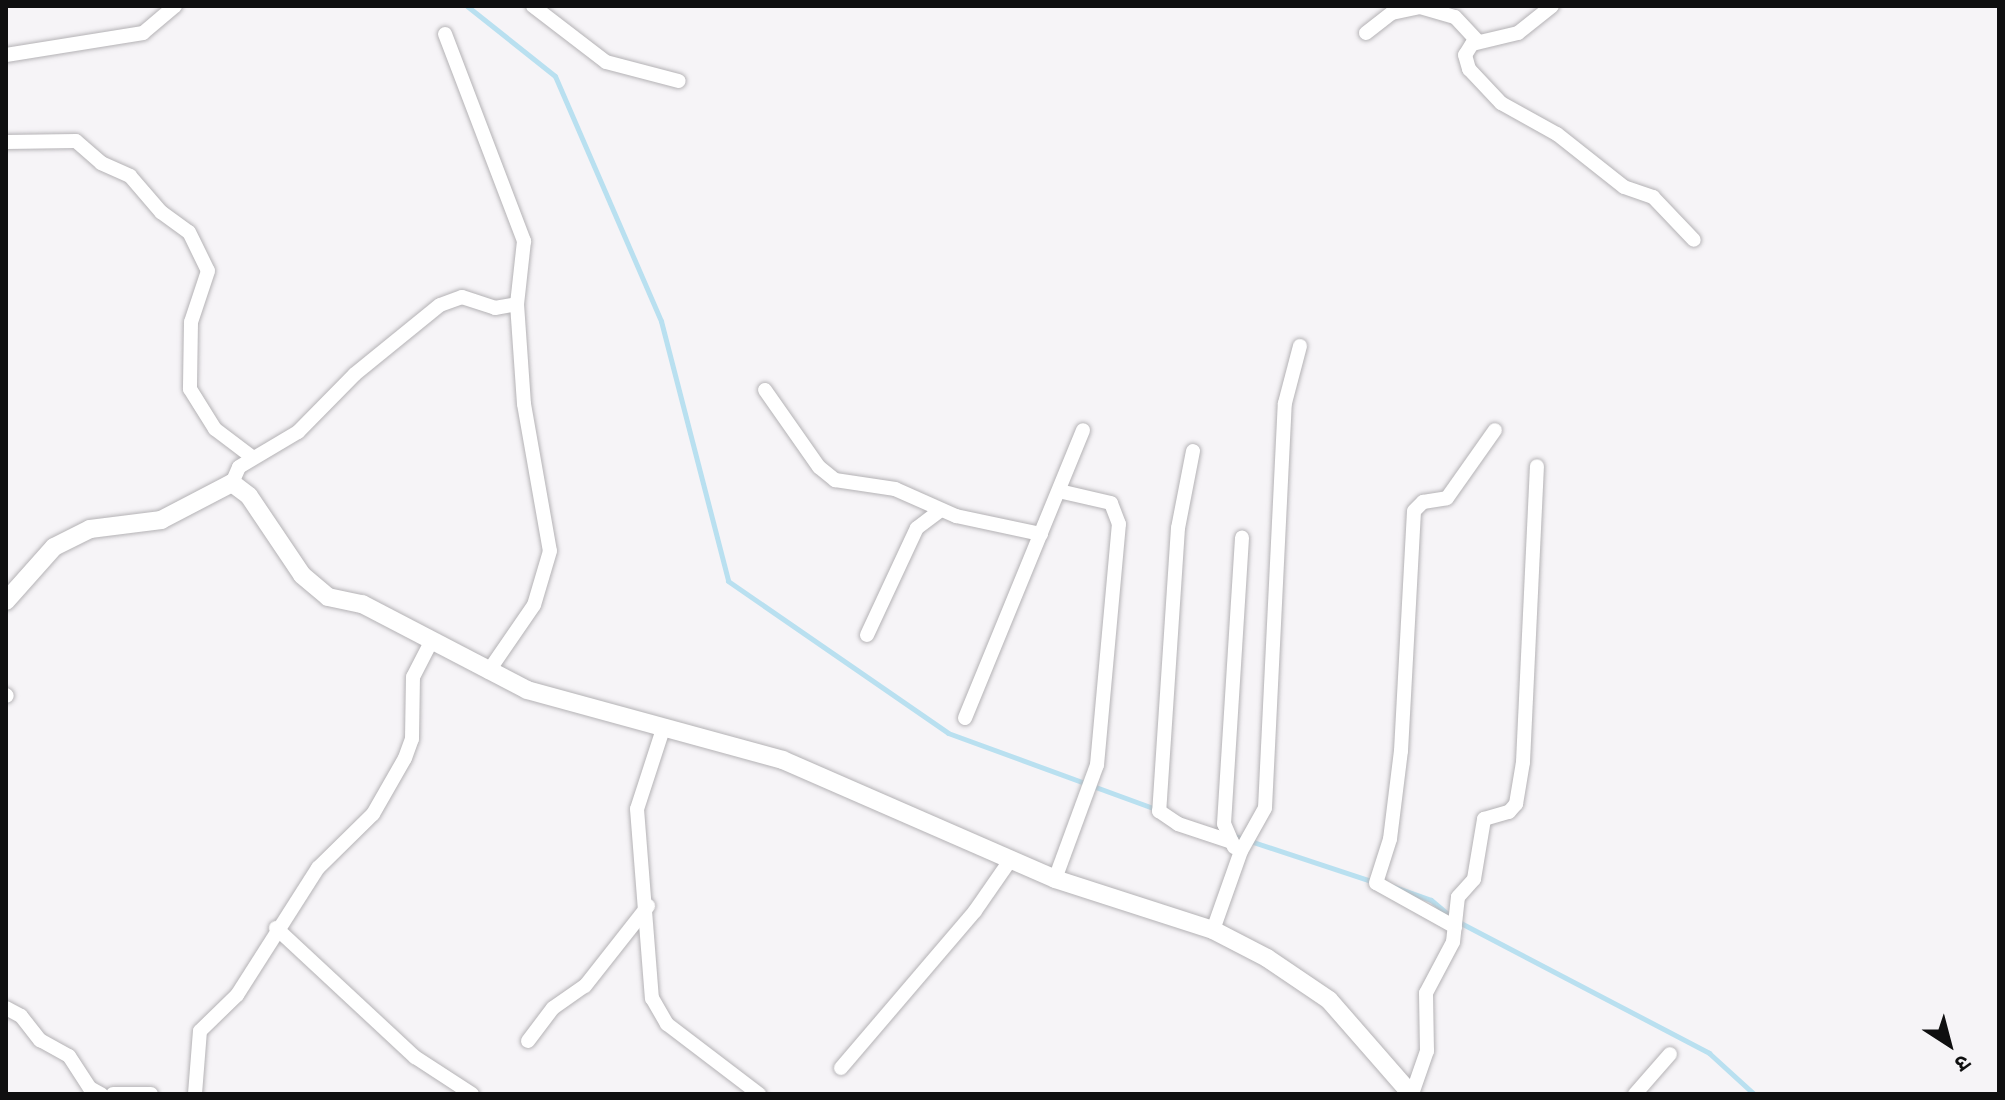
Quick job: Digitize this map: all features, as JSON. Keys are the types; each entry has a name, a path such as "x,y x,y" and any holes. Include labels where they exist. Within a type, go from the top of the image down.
{"street":[{"path":"6,55 143,33 175,6"},
{"path":"533,6 606,62 679,81"},
{"path":"1552,6 1509,37 1477,41 1465,55 1466,64 1494,97 1557,134 1624,187 1653,197 1694,240"},
{"path":"1366,33 1392,13 1420,7 1455,17 1477,41"},
{"path":"445,34 496,174 519,221 524,241 517,304 528,441 544,509 549,568 534,605 488,672"},
{"path":"6,142 76,141 101,163 130,176 161,212 189,232 208,266 191,322 190,389 215,429 252,457"},
{"path":"6,601 54,547 90,529 161,520 232,483 239,467 298,432 355,374 440,305 462,297 495,308 517,304"},
{"path":"1213,930 1236,849 1265,808 1285,403 1300,346"},
{"path":"765,390 829,476 843,484 895,489 941,510 1041,534"},
{"path":"965,718 1083,430"},
{"path":"1455,927 1376,883 1390,839 1401,751 1414,511 1423,502 1447,498 1495,430"},
{"path":"1193,451 1178,528 1159,811 1178,824 1236,849"},
{"path":"232,483 249,496 317,591 362,604 527,690 783,760 1055,879 1213,930 1267,958 1329,1000 1412,1094 1427,1051 1426,993 1455,927 1458,897 1477,871 1484,819 1512,810 1518,793 1537,466"},
{"path":"1055,879 1087,804 1094,779 1119,514 1111,503 1059,491"},
{"path":"867,635 917,528 941,510"},
{"path":"1236,849 1224,824 1242,538"},
{"path":"195,1094 200,1031 237,995 276,928 318,868 373,814 405,758 412,739 413,677 432,640"},
{"path":"664,726 637,809 648,906 651,988 660,1015 759,1094"},
{"path":"841,1068 975,911 1011,859"},
{"path":"528,1041 553,1008 585,986 648,906"},
{"path":"276,928 415,1057 472,1094"},
{"path":"6,1008 21,1016 40,1040 69,1056 84,1081 101,1094"},
{"path":"1635,1094 1670,1054"},
{"path":"113,1094 151,1094"}],"waterway":[{"path":"467,6 555,76 661,321 728,581 948,733 1158,810"},
{"path":"1232,835 1374,882"},
{"path":"1392,886 1431,900 1455,920 1709,1053 1754,1094"}]}
